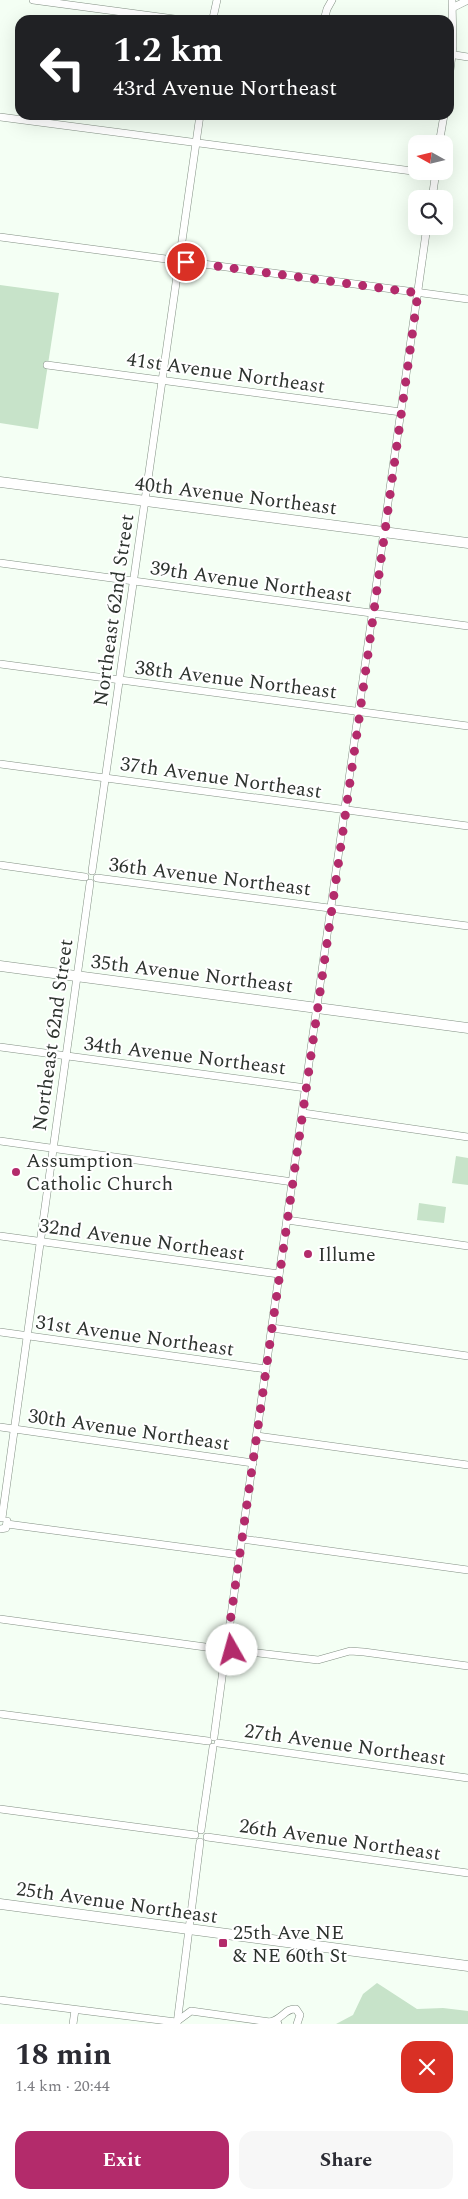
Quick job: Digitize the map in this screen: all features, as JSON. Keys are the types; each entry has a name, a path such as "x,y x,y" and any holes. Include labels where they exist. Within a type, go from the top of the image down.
{"main road":[{"name":"40th Avenue Northeast","path":"0,482 468,543"},
{"name":"35th Avenue Northeast","path":"0,966 468,1028"},
{"name":"25th Avenue Northeast","path":"0,1904 468,1966"}],"street":[{"path":"33,0 145,15"},
{"path":"214,15 217,0"},
{"path":"325,15 326,9 332,0"},
{"path":"453,3 468,0"},
{"path":"454,55 468,57"},
{"path":"0,117 15,119"},
{"path":"24,120 408,169"},
{"name":"Northeast 62nd Street","path":"92,871 199,120"},
{"path":"441,135 443,120"},
{"path":"227,1644 427,235"},
{"path":"0,238 468,300"},
{"name":"41st Avenue Northeast","path":"47,365 402,412"},
{"name":"39th Avenue Northeast","path":"0,563 468,626"},
{"name":"38th Avenue Northeast","path":"0,664 468,726"},
{"name":"37th Avenue Northeast","path":"0,764 468,826"},
{"name":"36th Avenue Northeast","path":"0,865 85,877"},
{"path":"92,871 96,874 97,878 94,882 90,883 86,881 85,877 87,873 92,871"},
{"name":"36th Avenue Northeast","path":"97,878 468,926"},
{"name":"Northeast 62nd Street","path":"1,1518 15,1429 52,1148 90,883"},
{"name":"34th Avenue Northeast","path":"0,1047 306,1088"},
{"path":"303,1112 468,1137"},
{"path":"0,1141 293,1182"},
{"path":"287,1220 468,1246"},
{"name":"32nd Avenue Northeast","path":"0,1236 279,1274"},
{"path":"272,1328 468,1356"},
{"name":"31st Avenue Northeast","path":"0,1332 266,1369"},
{"name":"30th Avenue Northeast","path":"0,1427 253,1462"},
{"name":"30th Avenue Northeast","path":"257,1436 468,1465"},
{"path":"1,1518 6,1520 8,1524 240,1554"},
{"path":"0,1533 0,1529 4,1529 8,1524"},
{"path":"242,1539 468,1570"},
{"path":"0,1618 230,1654 232,1650"},
{"path":"227,1644 231,1646 232,1650"},
{"path":"201,1830 213,1742 223,1652 222,1645 227,1644"},
{"path":"232,1650 318,1660 350,1652 364,1652 468,1666"},
{"name":"27th Avenue Northeast","path":"0,1714 468,1778"},
{"path":"0,1809 195,1835"},
{"path":"195,1835 197,1831 201,1830"},
{"path":"200,1842 206,1840 207,1836 206,1832 201,1830"},
{"path":"195,1835 196,1840 200,1842"},
{"name":"26th Avenue Northeast","path":"207,1836 468,1873"},
{"path":"176,2023 200,1842"},
{"path":"0,2000 176,2023 191,2011 274,2023 292,2008 296,2009 300,2015 297,2024"},
{"path":"73,2024 75,2010"}],"green space":[{"path":"0,285 59,293 38,429 0,423"},
{"path":"456,1156 468,1158 468,1185 452,1183"},
{"path":"419,1203 446,1207 444,1223 417,1220"},
{"path":"377,1983 417,2009 443,2008 468,2011 468,2024 336,2024 353,2015 363,1994"}],"place":[{"name":"Assumption Catholic Church","path":"16,1172"},
{"name":"Illume","path":"308,1254"},
{"name":"25th Ave NE & NE 60th St","path":"223,1943"}],"route":[{"path":"186,262 418,293 227,1644 231,1646 232,1650"}]}
